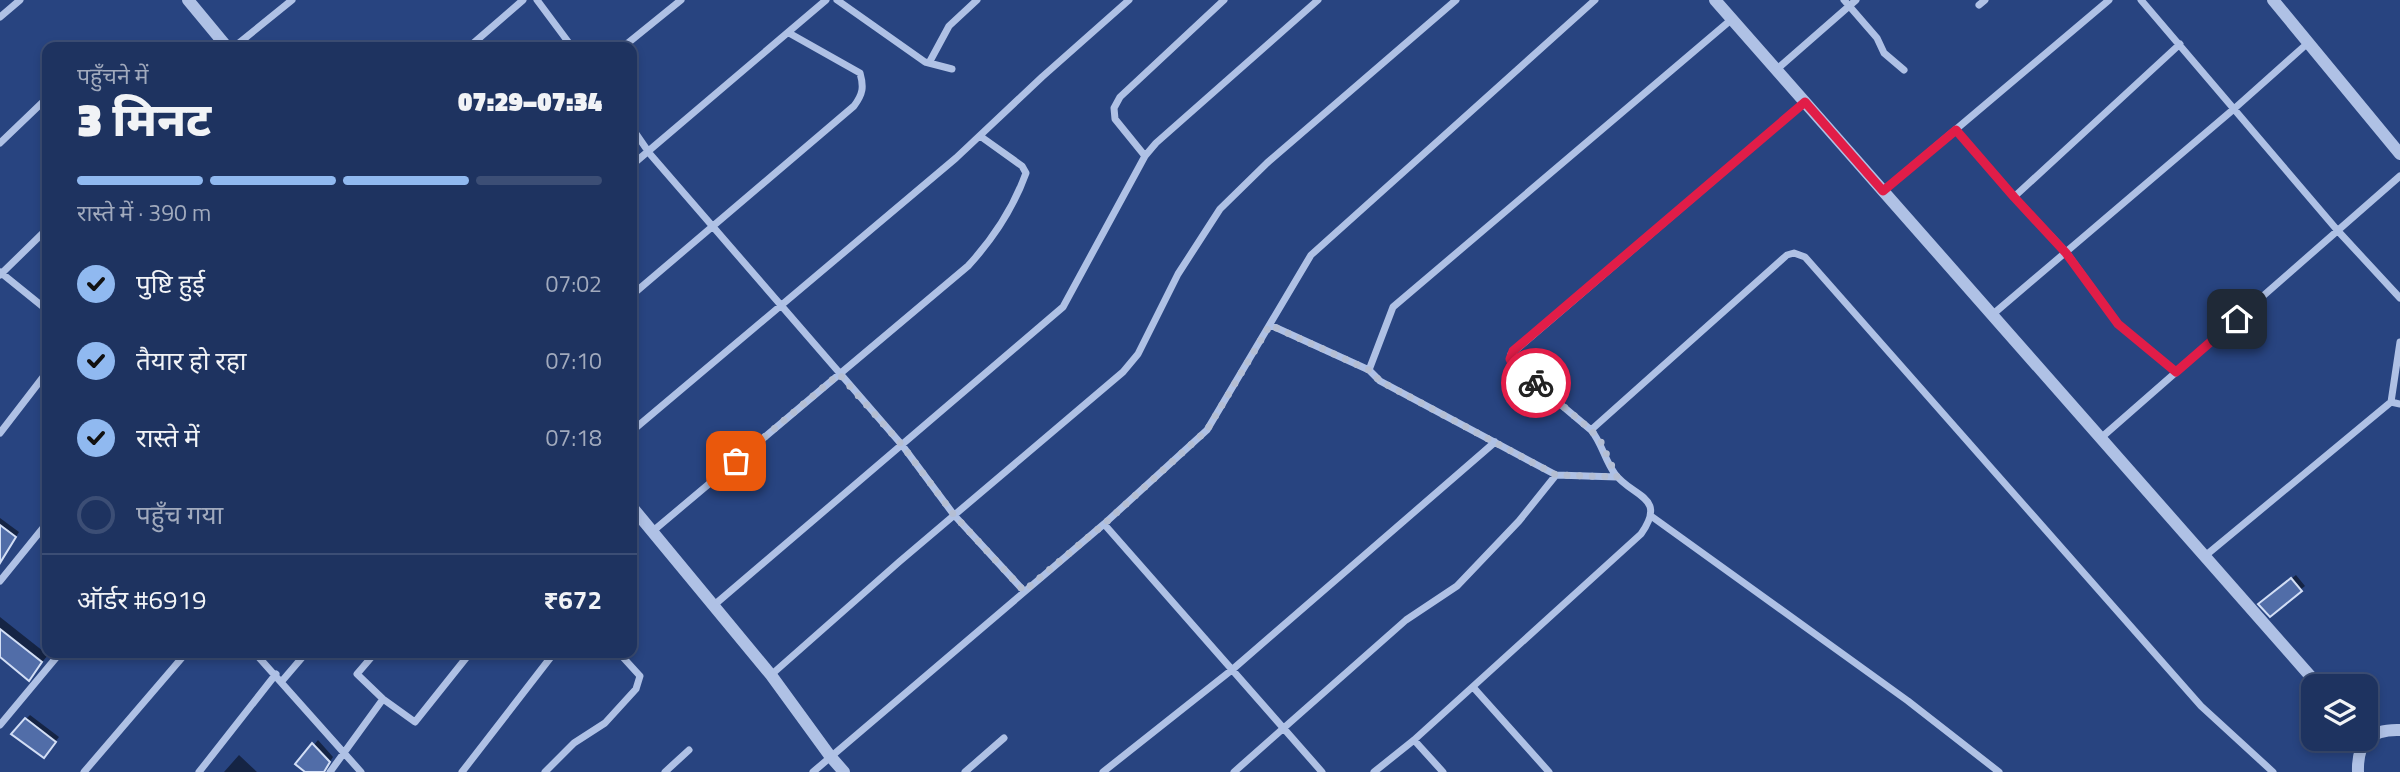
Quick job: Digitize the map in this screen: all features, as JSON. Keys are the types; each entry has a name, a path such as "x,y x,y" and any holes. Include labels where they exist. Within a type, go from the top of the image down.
{"street":[{"path":"0,17 20,0"},
{"path":"188,0 223,42"},
{"path":"240,42 292,0"},
{"path":"475,42 523,0"},
{"path":"537,0 568,42"},
{"path":"628,42 681,0"},
{"path":"637,160 827,0"},
{"path":"837,0 929,63 952,69"},
{"path":"929,63 949,26 977,0"},
{"path":"637,427 956,158 1129,0"},
{"path":"1145,156 1115,120 1116,102 1142,74 1224,0"},
{"path":"713,606 1063,307 1145,156 1156,143 1318,0"},
{"path":"771,675 1123,372 1138,354 1178,274 1220,209 1238,189 1456,0"},
{"path":"813,772 1104,524 1207,430 1311,255 1595,0"},
{"path":"1715,0 2308,674"},
{"path":"1776,71 1846,3 1856,0"},
{"path":"1883,191 2109,0"},
{"path":"2141,0 2338,231 2400,298"},
{"path":"2273,0 2400,154"},
{"path":"1846,3 1877,38 1884,53 1904,71"},
{"path":"1369,370 1393,307 1732,19"},
{"path":"637,291 854,106 861,97 864,86 860,73 789,33"},
{"path":"1992,316 2309,42"},
{"path":"2014,197 2180,44"},
{"path":"1374,772 1414,740 1641,534 1651,516 1650,505 1645,498 1617,477 1601,442 1591,430 1516,367 1510,359 1511,354 1805,102"},
{"path":"0,143 42,103"},
{"path":"1956,130 2066,253 2118,324 2176,372"},
{"path":"637,135 712,227 782,304 902,445 954,515 1024,591"},
{"path":"653,531 968,266 1000,228 1026,173 1022,166 980,136"},
{"path":"2102,437 2400,176"},
{"path":"42,234 1,274 42,306"},
{"path":"1591,430 1787,255 1800,254 1926,392 2202,706 2273,772"},
{"path":"1270,325 1369,370 1380,381 1556,475 1617,477"},
{"path":"2205,556 2391,402 2400,342"},
{"path":"0,433 42,378"},
{"path":"2391,402 2400,404"},
{"path":"1103,772 1233,669 1495,442"},
{"path":"1234,772 1406,620 1457,586 1519,521 1556,475"},
{"path":"637,513 771,675 830,757 844,772"},
{"path":"1651,516 1908,701 1999,772"},
{"path":"1104,524 1322,772"},
{"path":"0,581 42,529"},
{"path":"0,725 56,658"},
{"path":"84,772 182,658"},
{"path":"260,658 361,772"},
{"path":"282,681 302,658"},
{"path":"371,658 357,674 383,699 415,722 466,658"},
{"path":"462,772 550,658"},
{"path":"545,772 574,743 605,723 638,685 640,676 624,658"},
{"path":"200,772 276,674"},
{"path":"1473,687 1549,772"},
{"path":"330,772 383,699"},
{"path":"2378,732 2383,729 2400,730"},
{"path":"965,772 1004,738"},
{"path":"1414,740 1443,772"},
{"path":"665,772 689,750"},
{"path":"2358,772 2359,751"}],"building":[{"path":"0,525 16,537 0,563"},
{"path":"2291,578 2302,591 2270,617 2258,604"},
{"path":"0,629 42,662 29,681 0,657"},
{"path":"25,718 56,742 44,758 11,734"},
{"path":"312,743 330,762 324,772 305,772 295,764"}],"way so far":[{"path":"736,461 839,374 902,445 954,515 1024,591 1104,524 1207,430 1270,325 1369,370 1380,381 1556,475 1617,477 1611,469 1601,442 1591,430 1536,383"}],"route":[{"path":"1536,383 1512,363 1510,359 1513,351 1805,102 1883,191 1956,130 2066,253 2118,324 2176,372 2237,319"}]}
